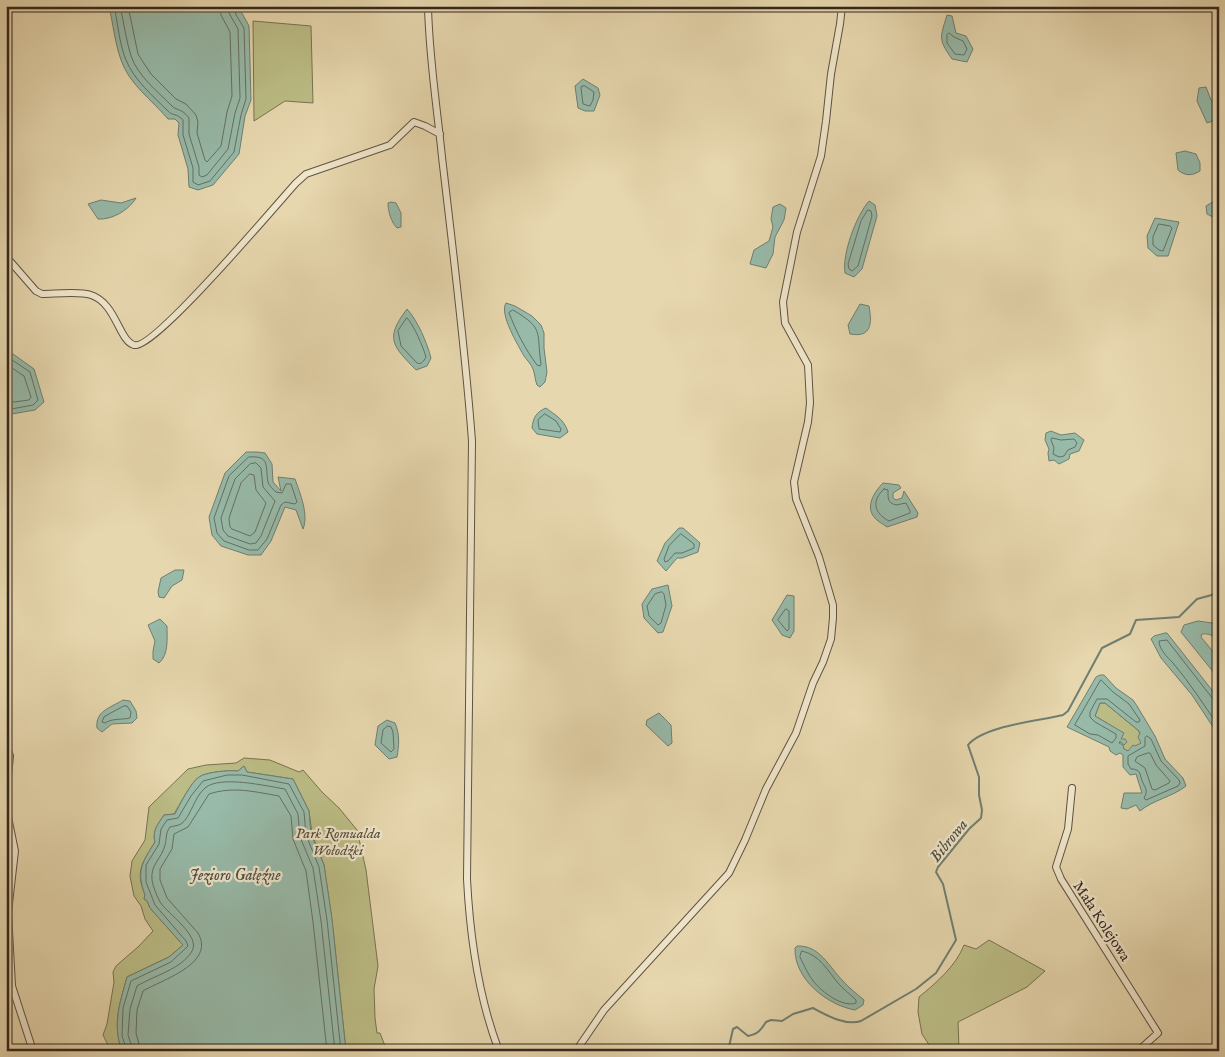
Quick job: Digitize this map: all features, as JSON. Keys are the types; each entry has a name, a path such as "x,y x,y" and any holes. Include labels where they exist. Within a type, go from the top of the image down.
{"street":[{"path":"428,6 428,27 467,370 472,441 467,879 469,924 477,974 490,1026 499,1051"},
{"path":"576,1051 604,1010 729,873 766,789 796,733 813,683 831,639 834,618 833,606 820,557 796,499 794,482 808,422 810,403 808,365 785,323 783,302 798,232 821,156 842,6"},
{"path":"6,258 36,291 42,294 89,294 100,299 113,314 127,341 134,346 140,345 157,332 194,297 306,174 390,144 414,122 440,134"},
{"path":"6,744 10,756 6,795"},
{"name":"Mała Kolejowa","path":"1072,788 1068,829 1056,867 1061,879 1158,1033 1138,1051"},
{"path":"6,807 14,851 10,874 8,912 12,986 33,1051"}],"green space":[{"path":"253,21 311,26 313,103 285,101 254,121"},
{"path":"1100,703 1105,703 1139,731 1142,743 1129,751 1125,750 1119,743 1123,740 1121,739 1123,733 1095,716"},
{"name":"Park Romualda Wołodźki","path":"244,758 270,760 299,772 303,770 357,830 366,870 378,966 374,989 377,1033 380,1033 387,1051 346,1051 324,865 312,834 309,811 293,779 247,772 244,766 238,771 218,772 199,777 189,789 174,814 164,815 158,825 154,834 155,842 141,867 140,873 145,895 144,899 183,945 169,957 127,977 117,1023 122,1051 111,1051 103,1035 107,1024 114,982 113,972 116,966 153,931 134,896 130,876 132,861 145,840 149,807 188,769 206,765 236,763"},
{"path":"989,940 1045,971 1027,987 958,1022 959,1049 933,1051 922,1034 918,1012 919,997 951,967 964,945 976,949"}],"water":[{"path":"109,6 238,6 249,26 251,100 245,116 239,154 213,185 198,190 189,187 188,169 178,135 179,123 175,119 168,119 129,77 117,47"},
{"path":"947,15 952,16 956,33 966,36 973,49 967,62 952,59 944,47 942,34"},
{"path":"583,79 598,88 600,95 594,111 585,111 578,108 575,86"},
{"path":"1206,87 1211,100 1219,105 1213,121 1207,123 1197,101 1199,88"},
{"path":"1185,151 1196,154 1200,163 1200,171 1189,175 1178,170 1176,153"},
{"path":"136,198 120,213 103,219 98,219 88,204 101,200 121,203"},
{"path":"1216,200 1219,207 1219,220 1207,214 1206,206"},
{"path":"869,201 875,205 877,216 862,269 854,277 845,273 846,256 855,225"},
{"path":"388,203 396,203 401,213 401,227 397,228 395,226 389,213"},
{"path":"780,204 786,208 784,220 775,237 773,254 766,268 750,264 754,250 769,241 773,227 771,219 773,207"},
{"path":"1155,218 1179,222 1168,256 1157,256 1148,248 1147,236"},
{"path":"506,303 532,316 541,325 544,333 547,372 545,382 540,387 537,385 532,367 524,356 507,322 505,314"},
{"path":"860,304 869,306 869,328 863,334 850,334 848,325"},
{"path":"407,309 422,332 431,358 427,366 416,370 402,355 394,342 395,328"},
{"path":"6,349 34,369 44,402 35,410 6,415"},
{"path":"546,408 559,418 568,432 560,438 537,434 532,428 536,416"},
{"path":"1051,431 1061,435 1075,433 1084,440 1079,451 1070,454 1069,459 1059,464 1054,460 1049,461 1049,449 1045,440 1046,433"},
{"path":"246,452 265,453 272,464 273,482 281,491 278,477 295,479 305,517 303,529 296,510 285,507 271,541 261,555 248,555 221,546 212,535 209,517 225,473"},
{"path":"883,483 899,485 901,488 893,493 893,498 896,500 902,498 904,491 918,513 917,517 887,527 875,518 870,508 872,499"},
{"path":"679,528 683,528 700,543 698,552 677,558 666,571 657,561 665,543"},
{"path":"175,570 184,570 182,580 172,586 164,598 159,597 158,592 161,578"},
{"path":"668,585 672,606 663,632 658,633 644,618 642,604 652,589"},
{"path":"787,595 794,596 794,631 790,638 782,635 772,620"},
{"path":"160,619 167,626 167,640 166,651 159,663 153,659 155,641 148,625"},
{"path":"1198,621 1219,624 1219,640 1207,634 1202,634 1201,637 1219,659 1219,679 1181,632 1184,625"},
{"path":"1167,633 1219,699 1219,736 1192,695 1161,658 1151,639 1154,636"},
{"path":"1104,675 1116,688 1133,700 1155,736 1165,759 1183,778 1186,786 1140,811 1136,805 1127,809 1121,808 1124,793 1142,793 1136,774 1130,775 1123,767 1123,755 1120,753 1116,755 1110,751 1109,747 1067,727 1096,677","holes":["1100,703 1105,703 1139,731 1138,737 1141,743 1133,745 1128,751 1124,749 1123,745 1119,743 1120,741 1124,745 1127,742 1125,739 1121,739 1124,733 1095,716"]},
{"path":"123,700 130,701 136,711 137,718 132,723 112,724 102,732 97,728 98,718 104,711"},
{"path":"659,713 671,725 672,743 668,746 646,725 647,720"},
{"path":"387,720 395,723 399,740 397,757 389,759 375,745 378,726"},
{"name":"Jezioro Gałęźne","path":"244,766 247,772 293,779 309,811 311,834 324,865 332,919 346,1051 122,1051 117,1023 127,977 169,957 183,945 144,899 145,895 141,880 142,867 155,842 154,834 156,828 164,815 175,814 189,789 199,777 218,772 238,771"},
{"path":"797,946 812,949 818,953 845,984 864,1000 863,1005 855,1010 844,1007 834,1003 814,989 800,970 796,959 795,948"}],"waterway":[{"name":"Bibrowa","path":"728,1051 733,1029 737,1027 748,1036 759,1031 766,1022 771,1020 782,1021 793,1014 813,1008 842,1021 861,1021 916,989 936,973 956,940 943,884 936,872 969,829 981,818 979,777 968,745 986,733 998,729 1063,715 1068,711 1102,648 1130,634 1136,620 1179,617 1197,599 1219,593"}]}
